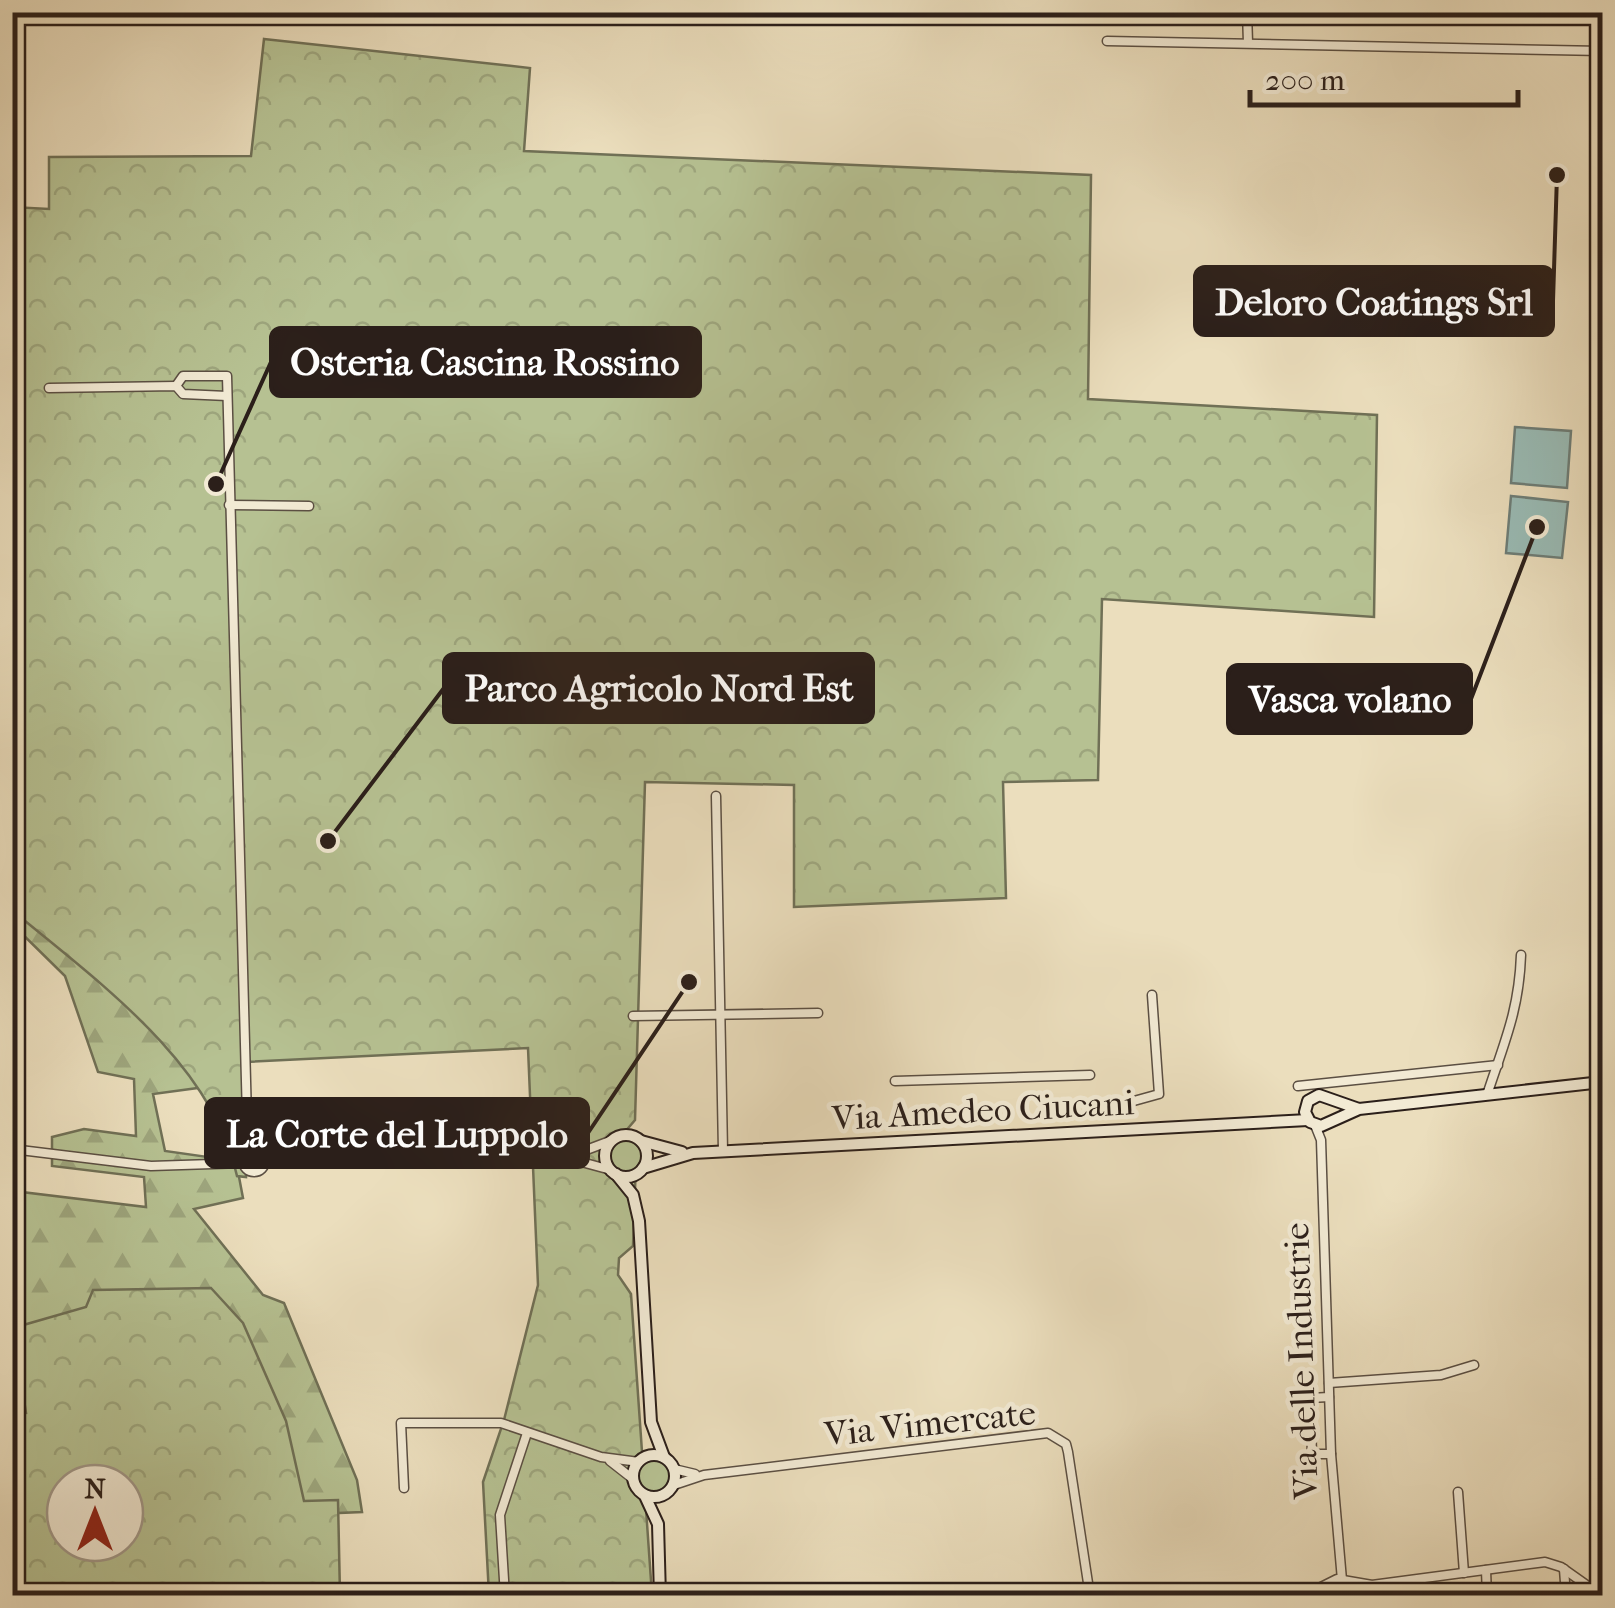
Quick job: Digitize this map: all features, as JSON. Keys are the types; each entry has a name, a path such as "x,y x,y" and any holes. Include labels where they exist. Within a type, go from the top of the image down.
{"main road":[{"name":"Via Amedeo Ciucani","path":"614,1172 630,1176 693,1153 1188,1128 1276,1119 1320,1122 1359,1110 1602,1082"},
{"name":"Via Amedeo Ciucani","path":"1276,1119 1318,1096 1359,1110"},
{"path":"1306,1104 1320,1122 1333,1103"},
{"name":"Via Amedeo Ciucani","path":"610,1142 624,1134 693,1153"},
{"path":"641,1141 647,1155 635,1203 651,1422 664,1457 674,1469 658,1527 660,1596"},
{"path":"610,1142 604,1156 635,1203"},
{"path":"651,1422 633,1479 645,1495 658,1527"},
{"path":"639,1461 650,1456 664,1457"},
{"path":"645,1495 656,1498 671,1488"}],"street":[{"path":"1247,12 1248,44"},
{"path":"1107,41 1602,51"},
{"path":"176,386 183,376 226,376 246,1118 252,1150"},
{"path":"48,388 176,386 183,394 227,396"},
{"path":"229,505 309,506"},
{"path":"716,796 723,1151"},
{"path":"1488,1095 1510,1039 1520,997 1521,954"},
{"path":"1123,1104 1159,1094 1152,995"},
{"path":"633,1016 818,1013"},
{"path":"1298,1086 1498,1065"},
{"path":"895,1081 1090,1075"},
{"name":"Via delle Industrie","path":"1320,1122 1331,1454 1343,1580"},
{"name":"Via Amedeo Ciucani","path":"265,1162 564,1157 610,1142"},
{"path":"12,1149 151,1166 243,1164 256,1172 265,1162 261,1152 252,1150 244,1155 243,1164"},
{"name":"Via Amedeo Ciucani","path":"564,1157 614,1172"},
{"path":"1329,1384 1442,1374 1474,1365"},
{"path":"1329,1397 1310,1398 1310,1417 1312,1454 1331,1454"},
{"path":"404,1488 401,1423 500,1423 602,1457 639,1461"},
{"path":"506,1596 500,1516 526,1432"},
{"name":"Via Vimercate","path":"671,1488 704,1475 1048,1434 1066,1444 1090,1596"},
{"path":"602,1457 633,1479"},
{"name":"Via Vimercate","path":"674,1469 704,1475"},
{"path":"1458,1492 1464,1573"},
{"path":"1275,1596 1311,1592 1343,1580 1372,1585 1544,1562 1564,1569 1602,1596"},
{"path":"1564,1569 1566,1596"},
{"path":"1486,1570 1488,1596"},
{"path":"1343,1580 1349,1595"},
{"path":"1311,1592 1326,1596 1330,1584"}],"green space":[{"path":"264,39 530,68 524,151 1091,175 1088,399 1377,415 1374,617 1102,599 1098,780 1003,782 1006,898 794,907 794,785 645,782 635,1120 624,1133 622,1145 636,1162 633,1246 619,1258 618,1275 631,1294 652,1595 489,1595 483,1482 504,1420 538,1285 528,1048 246,1062 246,1177 237,1176 224,1135 204,1097 177,1061 114,995 13,911 12,207 49,209 49,157 251,156"},
{"path":"13,857 205,1087 153,1094 165,1151 236,1161 243,1198 194,1209 263,1295 284,1303 357,1480 362,1512 145,1521 145,1517 295,1483 145,1483 145,1463 45,1463 45,1555 13,1573 13,1191 146,1207 144,1177 52,1166 52,1137 84,1129 136,1136 134,1079 98,1072 65,976 13,925"},
{"path":"626,1140 637,1145 642,1156 637,1167 626,1172 615,1167 610,1156 615,1145"},
{"path":"211,1288 243,1323 286,1421 304,1501 338,1500 340,1595 13,1595 13,1415 26,1413 13,1328 86,1307 93,1290"},
{"path":"654,1460 665,1465 670,1476 665,1487 654,1492 643,1487 638,1476 643,1465"}],"water":[{"path":"1515,427 1571,431 1567,488 1511,483"},
{"path":"1511,496 1568,502 1562,558 1506,553"}],"place":[{"name":"Deloro Coatings Srl","path":"1557,175"},
{"name":"Osteria Cascina Rossino","path":"216,484"},
{"name":"Vasca volano","path":"1537,527"},
{"name":"Parco Agricolo Nord Est","path":"328,841"},
{"name":"La Corte del Luppolo","path":"689,982"}]}
